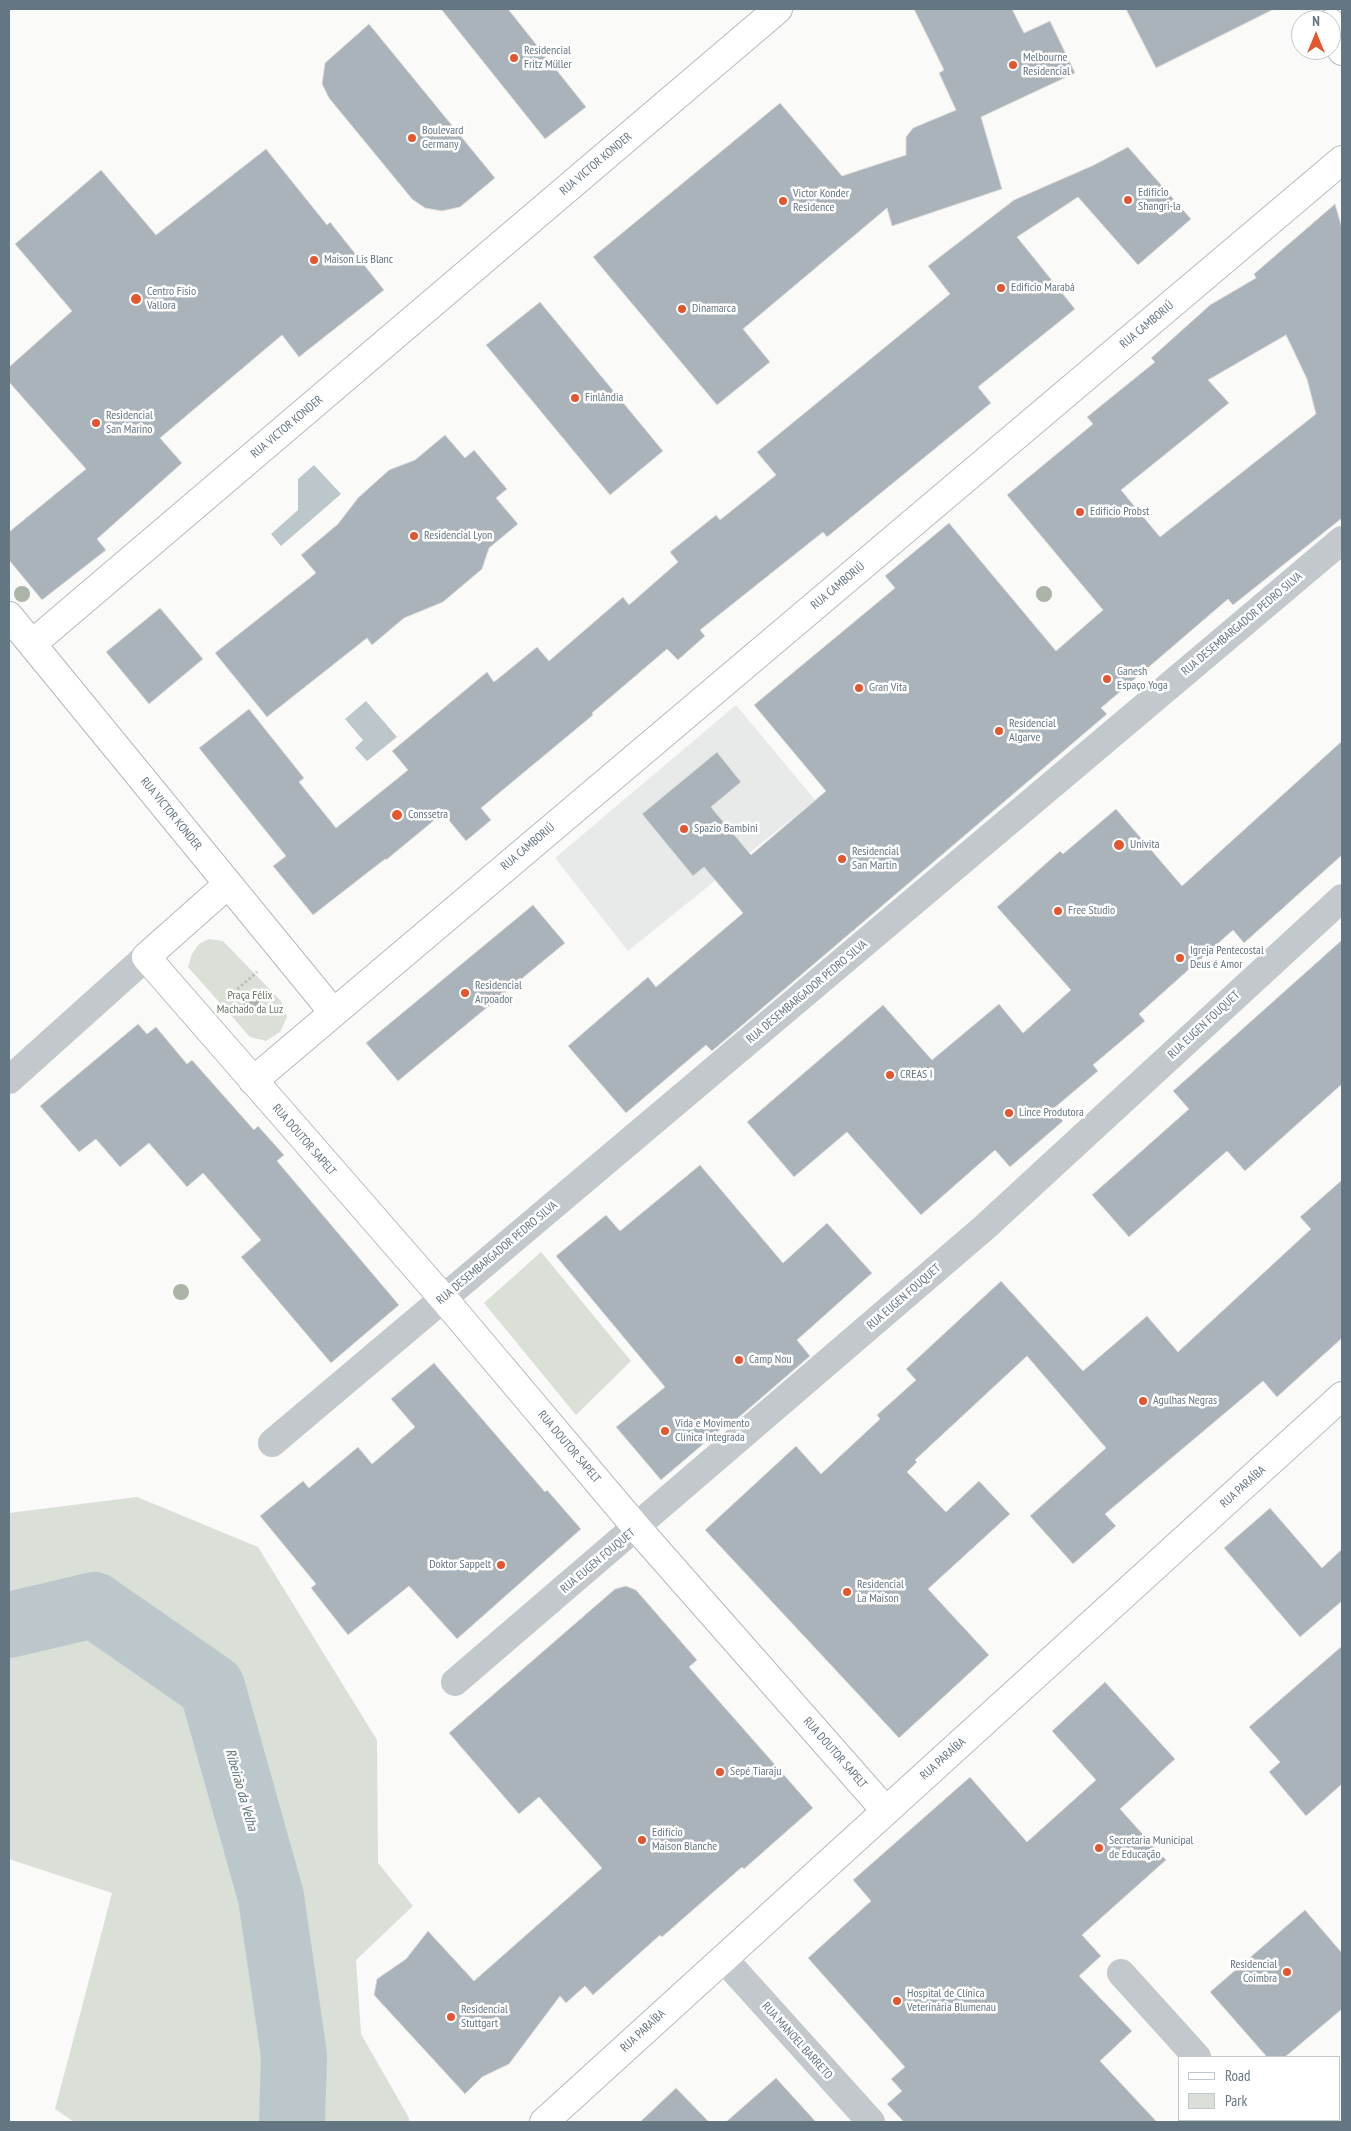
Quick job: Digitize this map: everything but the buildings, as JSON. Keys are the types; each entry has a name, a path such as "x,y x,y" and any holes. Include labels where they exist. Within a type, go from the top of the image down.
{"street":[{"name":"RUA VICTOR KONDER","path":"333,1012 32,644 778,9"},
{"name":"RUA CAMBORIÚ","path":"253,1081 1342,160"},
{"name":"RUA DESEMBARGADOR PEDRO SILVA","path":"272,1443 1342,540"},
{"path":"9,616 32,644"},
{"path":"9,1080 227,884"},
{"name":"RUA EUGEN FOUQUET","path":"455,1682 637,1528 985,1227 1342,898"},
{"name":"RUA DOUTOR SAPELT","path":"146,957 443,1298 637,1528 886,1811"},
{"name":"RUA PARAÍBA","path":"544,2122 1342,1396"},
{"name":"RUA MANOEL BARRETO","path":"724,1959 871,2122"},
{"path":"1121,1973 1196,2056"}],"path":[{"path":"201,1021 282,949"}],"shaded area":[{"path":"314,465 341,494 281,546 271,534 298,510 298,479"},
{"path":"366,701 397,737 367,761 355,748 363,740 345,719"},
{"name":"Spazio Bambini","path":"736,705 815,800 628,951 555,858"}],"green space":[{"name":"Praça Félix Machado da Luz","path":"209,939 223,941 281,1001 287,1017 280,1032 266,1041 250,1037 188,967 192,954 199,944"},
{"path":"541,1252 631,1361 576,1415 484,1303"},
{"path":"137,1497 258,1547 377,1740 378,1863 413,1906 356,1960 361,2034 409,2118 409,2122 74,2122 55,2109 112,1893 9,1859 9,1513"}],"waterway":[{"name":"Ribeirão da Velha","path":"9,1625 94,1605 212,1687 271,1897 294,2055 292,2122"}],"place":[{"name":"Residencial Fritz Müller","path":"514,58"},
{"name":"Melbourne Residencial","path":"1013,65"},
{"name":"Boulevard Germany","path":"412,138"},
{"name":"Edifício Shangri-la","path":"1128,200"},
{"name":"Victor Konder Residence","path":"783,201"},
{"name":"Maison Lis Blanc","path":"314,260"},
{"name":"Edifício Marabá","path":"1001,288"},
{"name":"Centro Fisio Vallora","path":"136,299"},
{"name":"Dinamarca","path":"682,309"},
{"name":"Finlândia","path":"575,398"},
{"name":"Residencial San Marino","path":"96,423"},
{"name":"Edifício Probst","path":"1080,512"},
{"name":"Residencial Lyon","path":"414,536"},
{"name":"Ganesh Espaço Yoga","path":"1107,679"},
{"name":"Gran Vita","path":"859,688"},
{"name":"Residencial Algarve","path":"999,731"},
{"name":"Conssetra","path":"397,815"},
{"name":"Spazio Bambini","path":"684,829"},
{"name":"Univita","path":"1119,845"},
{"name":"Residencial San Martin","path":"842,859"},
{"name":"Free Studio","path":"1058,911"},
{"name":"Igreja Pentecostal Deus é Amor","path":"1180,958"},
{"name":"Residencial Arpoador","path":"465,993"},
{"name":"CREAS I","path":"890,1075"},
{"name":"Lince Produtora","path":"1009,1113"},
{"name":"Camp Nou","path":"739,1360"},
{"name":"Agulhas Negras","path":"1143,1401"},
{"name":"Vida e Movimento Clínica Integrada","path":"665,1431"},
{"name":"Doktor Sappelt","path":"501,1565"},
{"name":"Residencial La Maison","path":"847,1592"},
{"name":"Sepé Tiaraju","path":"720,1772"},
{"name":"Edifício Maison Blanche","path":"642,1840"},
{"name":"Secretaria Municipal de Educação","path":"1099,1848"},
{"name":"Residencial Coimbra","path":"1287,1972"},
{"name":"Hospital de Clínica Veterinária Blumenau","path":"897,2001"},
{"name":"Residencial Stuttgart","path":"451,2017"}]}
